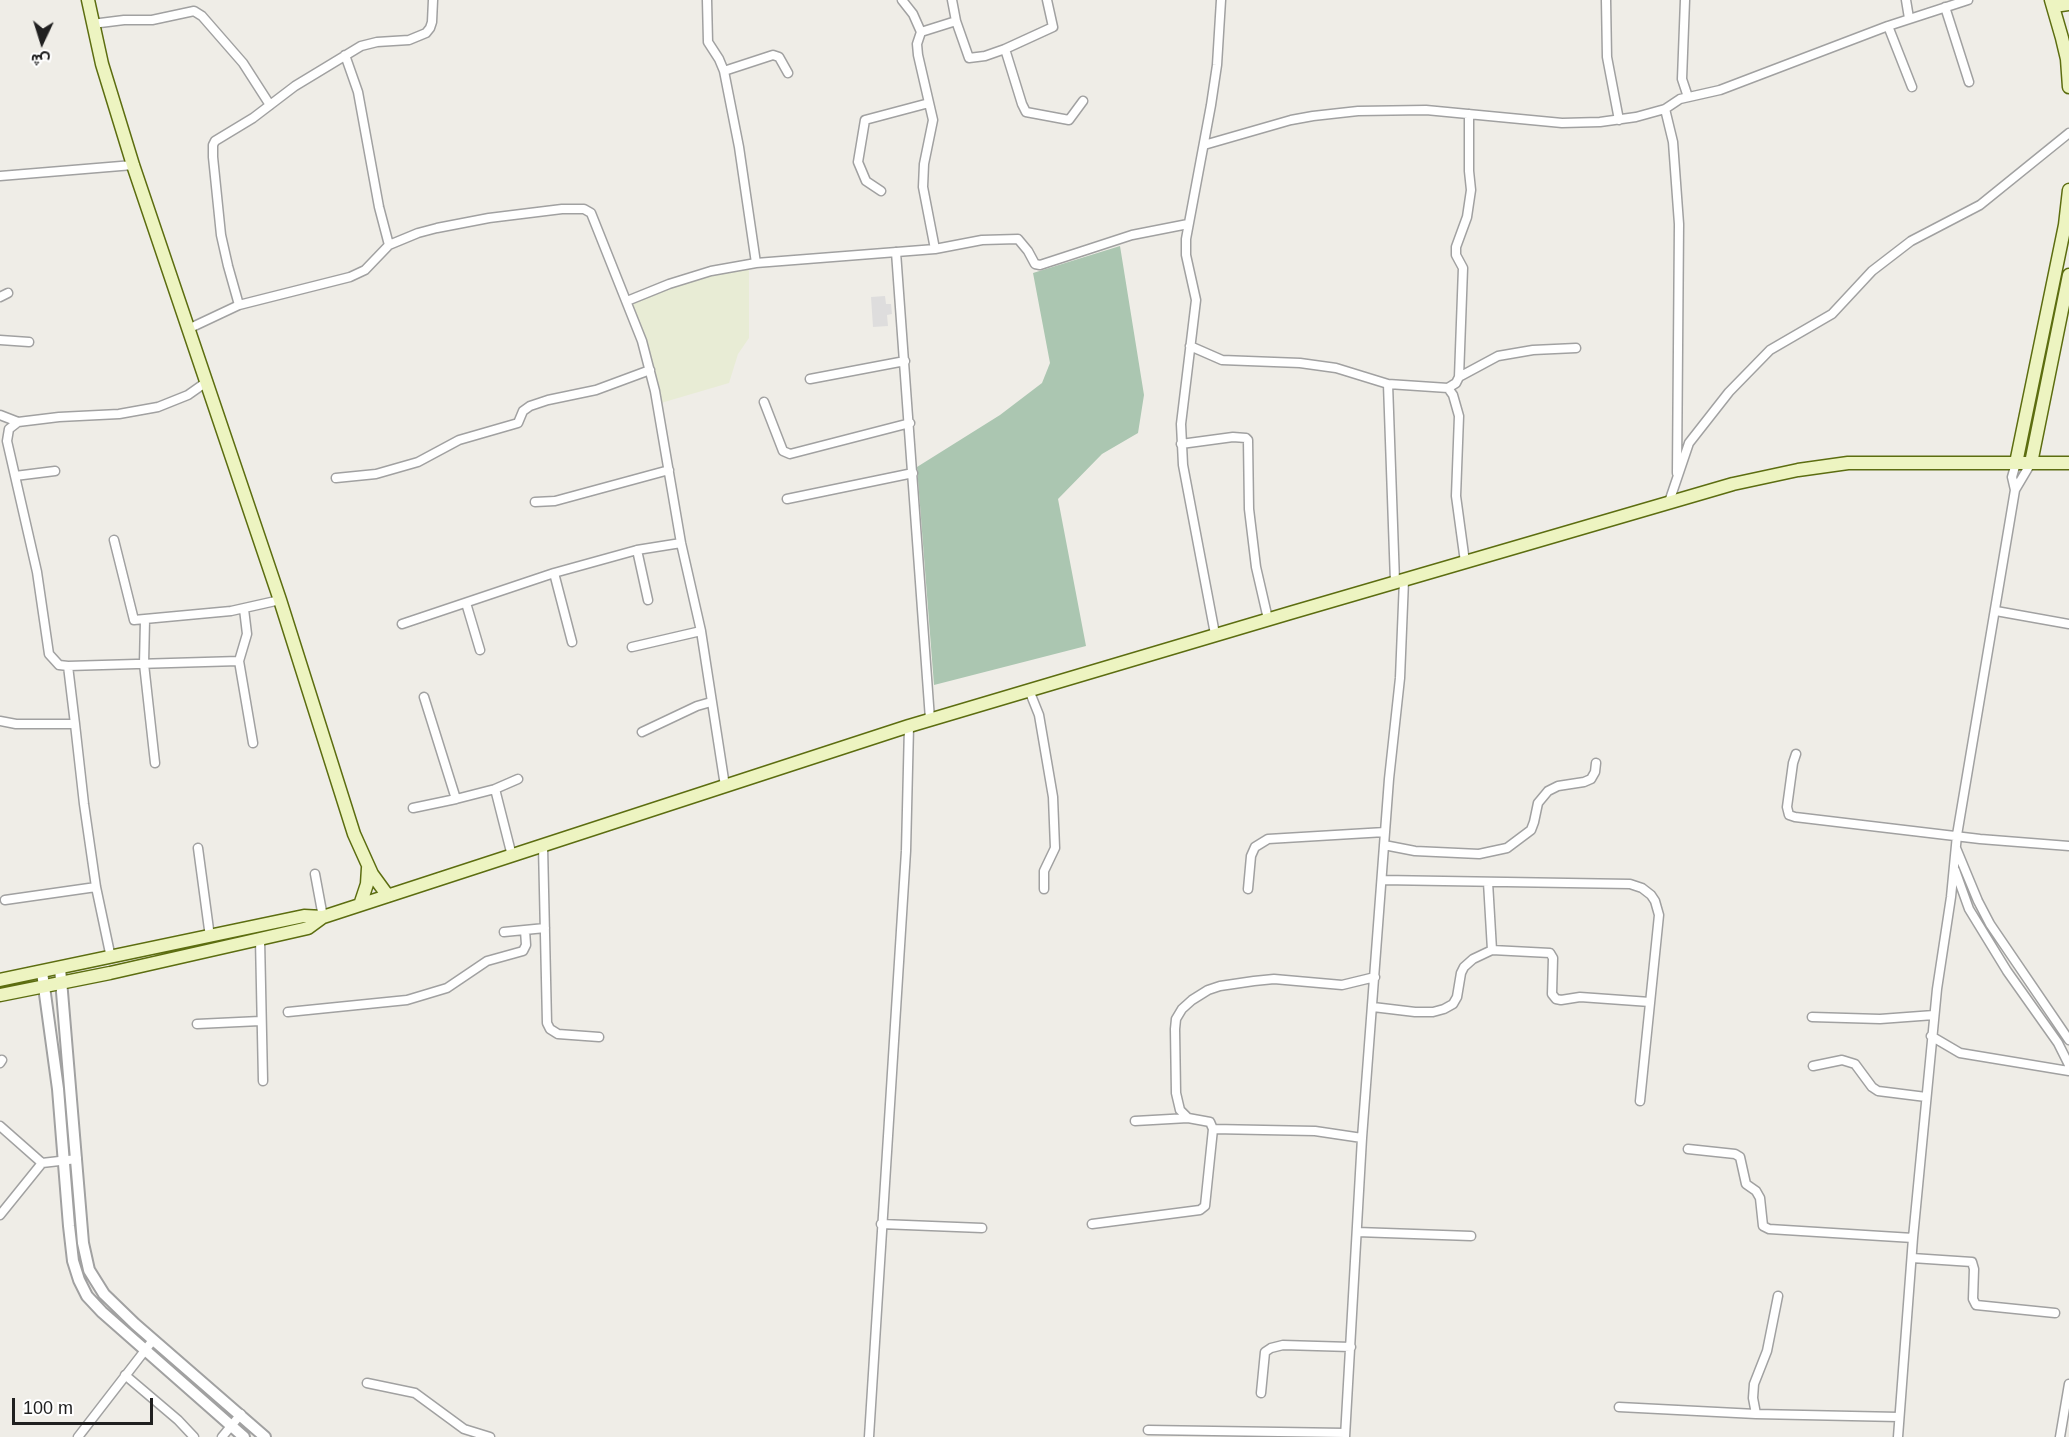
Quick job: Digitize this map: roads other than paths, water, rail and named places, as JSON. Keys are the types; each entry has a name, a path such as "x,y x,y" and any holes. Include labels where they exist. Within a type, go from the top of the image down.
{"main road":[{"path":"88,0 102,64 133,165 280,600 354,834 368,867 388,896"},
{"path":"2062,4 2069,87"},
{"path":"2016,463 2065,225 2069,190"},
{"path":"2031,463 2069,274"},
{"path":"0,980 304,916 323,916 930,719 1669,502 1777,474 1831,465 1862,463 2069,463"},
{"path":"360,905 368,867"},
{"path":"0,995 62,984 308,928 323,916"}],"street":[{"path":"239,305 224,250 213,145 215,141 253,118 295,86 361,46 377,42 409,40 426,33 432,21 433,0"},
{"path":"707,0 708,42 724,71 739,147 756,263"},
{"path":"902,0 913,14 921,32 917,44 918,56 933,127 924,164 923,187 935,249"},
{"path":"952,0 956,21 969,58 985,56 1005,49 1053,27 1047,0"},
{"path":"1215,634 1183,465 1181,424 1196,300 1186,255 1188,224 1217,65 1221,0"},
{"path":"1606,0 1607,57 1619,120"},
{"path":"1685,0 1682,78 1688,97"},
{"path":"1906,0 1909,18"},
{"path":"1204,146 1290,120 1335,113 1403,110 1562,123 1619,120 1652,114 1680,99 1720,90 1909,18 1968,0"},
{"path":"1945,7 1969,82"},
{"path":"92,24 124,20 152,20 194,11 202,16 243,63 270,105"},
{"path":"921,32 956,21"},
{"path":"1888,26 1912,87"},
{"path":"1005,49 1026,112 1069,120 1083,101"},
{"path":"345,55 357,92 379,207 390,245"},
{"path":"724,71 773,55 779,57 788,73"},
{"path":"881,191 866,181 858,162 865,120 929,103"},
{"path":"1665,109 1673,142 1679,224 1677,479"},
{"path":"1190,346 1222,360 1300,363 1336,368 1388,384 1448,388 1456,383 1459,377 1463,268 1456,255 1456,247 1467,217 1472,190 1469,171 1469,114"},
{"path":"1669,502 1689,443 1729,392 1770,350 1832,314 1872,271 1911,241 1980,205 2069,134"},
{"path":"0,176 133,165"},
{"path":"188,329 239,305 350,277 364,270 390,245 418,233 455,224 562,209 584,209 593,215 607,256 642,341 656,391 681,543 701,631 725,786"},
{"path":"627,301 669,284 711,271 756,263 935,249 982,240 1016,238 1028,251 1035,264 1040,266 1132,236 1188,224"},
{"path":"896,252 914,473 930,719"},
{"path":"0,340 29,342"},
{"path":"1459,377 1498,356 1533,350 1576,348"},
{"path":"810,379 904,361"},
{"path":"336,478 376,474 418,462 459,440 518,423 523,411 530,406 596,390 650,370"},
{"path":"205,383 178,400 139,411 18,422 11,426 6,437 37,572 49,654 54,662 68,666 239,661"},
{"path":"1148,1430 1345,1435 1362,1138 1385,832 1400,678 1400,581 1388,384"},
{"path":"1448,388 1454,395 1459,416 1456,496 1465,562"},
{"path":"764,402 783,452 790,454 910,423"},
{"path":"0,415 18,422"},
{"path":"1181,444 1233,436 1248,440 1249,509 1256,567 1268,619"},
{"path":"0,461 11,459"},
{"path":"2015,490 2012,477 2016,463"},
{"path":"1898,1437 1931,1036 1951,897 1953,864 2015,490 2031,463"},
{"path":"535,502 555,501 669,470"},
{"path":"15,476 55,471"},
{"path":"788,499 914,473"},
{"path":"114,540 134,620 244,609 280,600"},
{"path":"402,624 554,573 637,550 681,543"},
{"path":"637,550 648,600"},
{"path":"554,573 572,642"},
{"path":"466,603 480,650"},
{"path":"244,609 247,634 239,661 253,743"},
{"path":"1996,611 2069,624"},
{"path":"145,620 144,664 155,763"},
{"path":"632,647 701,631"},
{"path":"68,666 96,887 111,958"},
{"path":"1029,690 1040,715 1053,797 1055,848 1044,871 1044,889"},
{"path":"424,697 456,799"},
{"path":"642,732 697,706 711,702"},
{"path":"0,722 75,724"},
{"path":"869,1437 906,851 909,726"},
{"path":"1796,754 1792,763 1787,807 1789,815 1795,818 1980,839 2069,846"},
{"path":"1384,845 1415,851 1479,854 1507,848 1526,836 1534,822 1538,803 1548,791 1558,786 1591,779 1596,763"},
{"path":"413,808 495,789 518,779"},
{"path":"495,789 512,856"},
{"path":"1248,889 1251,856 1255,847 1268,838 1385,832"},
{"path":"543,846 548,1026 552,1032 558,1034 599,1037"},
{"path":"198,848 210,937"},
{"path":"1956,848 1990,924 2069,1040"},
{"path":"1953,864 1969,909 2007,971 2058,1043 2069,1065"},
{"path":"315,874 323,916"},
{"path":"1382,880 1630,884 1642,888 1656,901 1659,915 1640,1101"},
{"path":"1488,882 1492,950"},
{"path":"5,900 96,887"},
{"path":"504,932 545,928"},
{"path":"288,1012 407,1000 447,988 487,961 522,951 526,945 525,930"},
{"path":"260,939 262,1081"},
{"path":"1372,1006 1433,1012 1453,1005 1464,967 1473,959 1492,950 1550,953 1553,958 1552,994 1556,999 1580,997 1650,1002"},
{"path":"60,968 83,1243 89,1270 104,1294 153,1340 265,1437"},
{"path":"42,972 58,1089 73,1261 79,1280 87,1296 144,1350 244,1437"},
{"path":"1188,1118 1180,1110 1176,1093 1175,1029 1176,1018 1192,1000 1220,986 1254,981 1274,979 1331,985 1350,984 1375,977"},
{"path":"1812,1017 1880,1019 1934,1015"},
{"path":"197,1024 260,1021"},
{"path":"1931,1036 1960,1053 2069,1071"},
{"path":"1813,1066 1842,1060 1855,1064 1872,1088 1878,1091 1926,1097"},
{"path":"1092,1224 1200,1210 1205,1206 1214,1129 1208,1121 1188,1118 1135,1121"},
{"path":"0,1126 42,1162 77,1159"},
{"path":"1214,1129 1295,1130 1362,1138"},
{"path":"1688,1149 1734,1154 1740,1157 1746,1184 1756,1191 1760,1198 1763,1226 1769,1229 1913,1238"},
{"path":"0,1215 42,1162"},
{"path":"881,1224 982,1228"},
{"path":"1356,1232 1471,1236"},
{"path":"1911,1258 1972,1262 1974,1269 1973,1299 1976,1305 2055,1313"},
{"path":"1756,1414 1753,1398 1754,1384 1767,1351 1778,1296"},
{"path":"78,1437 153,1340"},
{"path":"1260,1393 1265,1352 1271,1348 1282,1345 1351,1347"},
{"path":"124,1376 178,1420 194,1437"},
{"path":"367,1383 415,1393 464,1429 490,1437"},
{"path":"2060,1437 2069,1384"},
{"path":"1619,1407 1756,1414 1899,1417"},
{"path":"222,1437 241,1414"}]}
